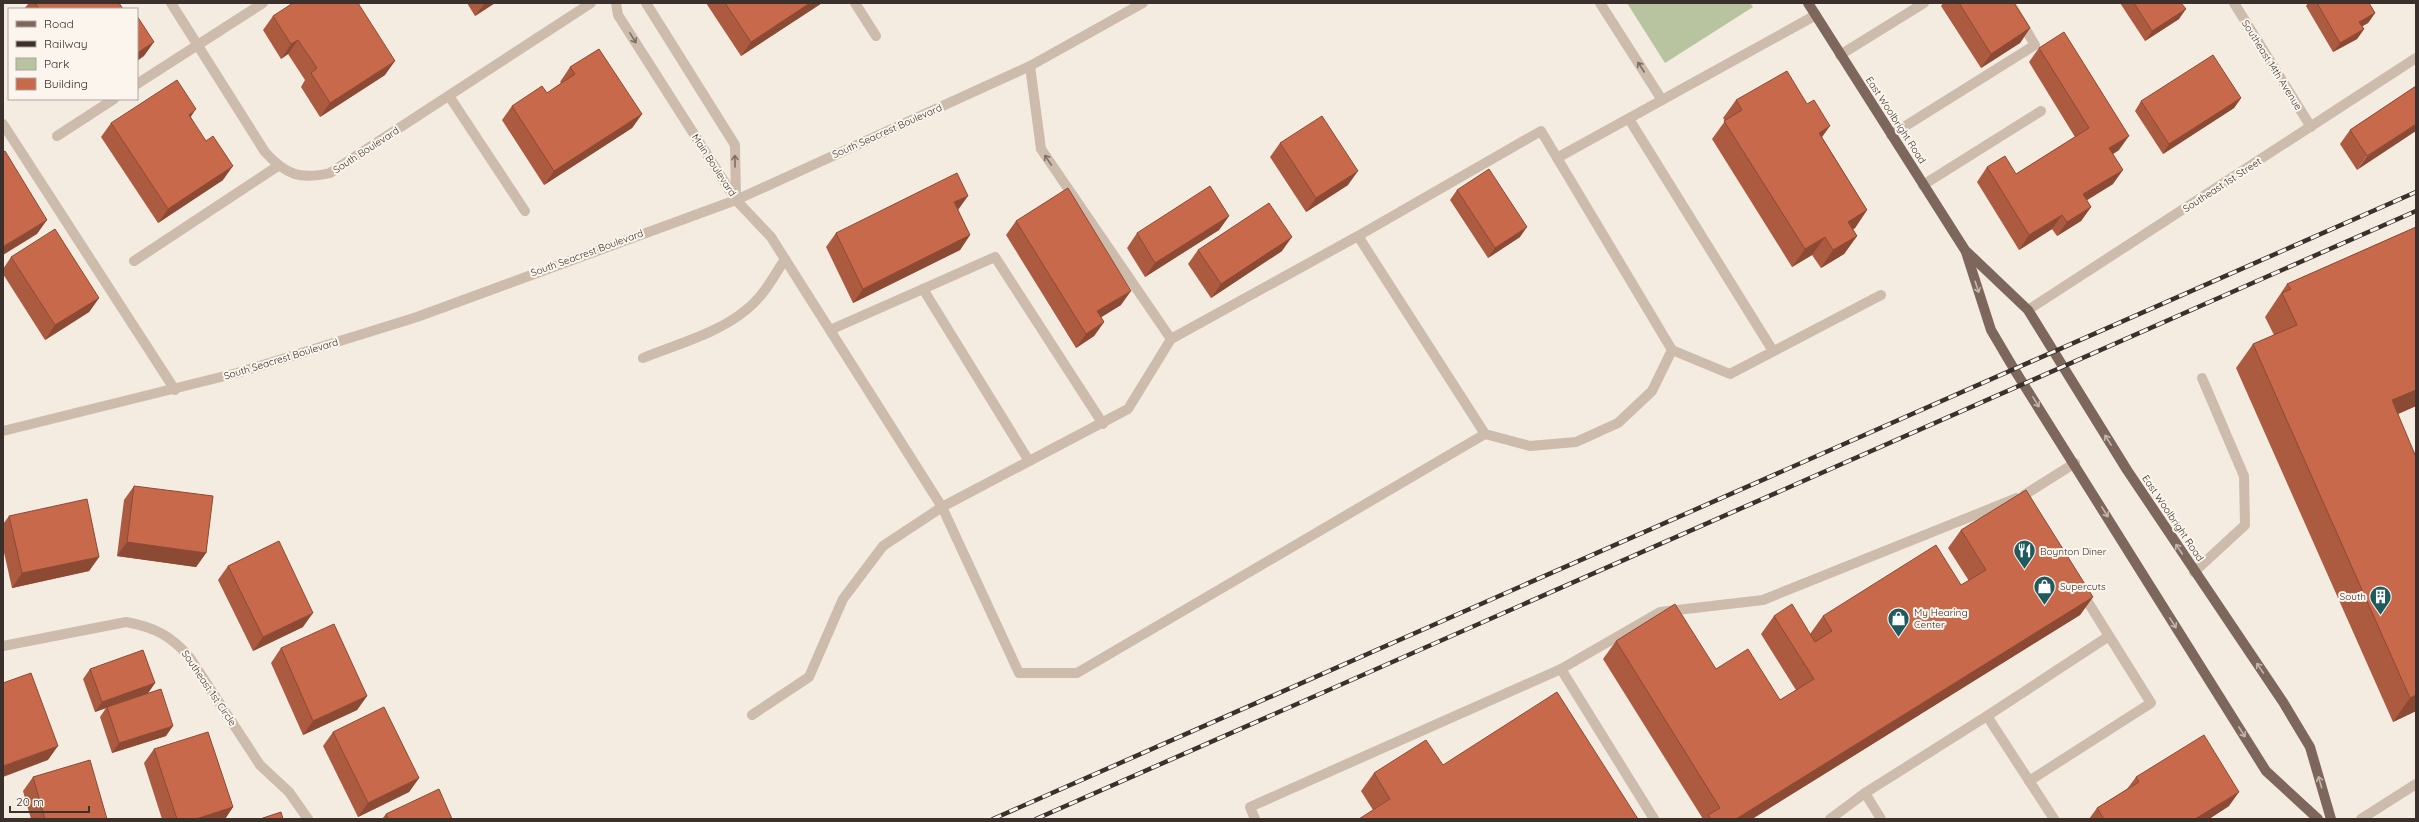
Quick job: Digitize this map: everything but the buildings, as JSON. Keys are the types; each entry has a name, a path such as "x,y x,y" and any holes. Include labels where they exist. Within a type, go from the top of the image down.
{"main road":[{"name":"East Woolbright Road","path":"1808,3 1965,250 2028,310 2127,470 2278,696 2310,747 2331,819"},
{"name":"East Woolbright Road","path":"1965,250 1991,330 2266,771 2318,819"}],"street":[{"name":"South Boulevard","path":"171,3 265,152 278,166 294,175 312,177 330,174 591,3"},
{"path":"138,83 264,3"},
{"name":"Main Boulevard","path":"616,3 618,15 736,200"},
{"name":"Main Boulevard","path":"646,3 735,146 736,200"},
{"path":"855,3 876,36"},
{"name":"South Seacrest Boulevard","path":"3,430 175,390 237,373 417,317 736,200 1030,66 1143,3"},
{"path":"1600,3 1662,100"},
{"path":"1840,55 1924,3"},
{"path":"1891,135 2035,45 2010,3"},
{"name":"Southeast 14th Avenue","path":"2234,3 2311,127"},
{"path":"1557,158 1816,15"},
{"name":"Southeast 1st Street","path":"2028,310 2416,58"},
{"path":"1030,66 1041,149 1172,339"},
{"path":"449,96 525,211"},
{"path":"57,136 112,100"},
{"path":"1923,185 2041,111"},
{"path":"1629,119 1774,351"},
{"path":"3,124 175,390"},
{"path":"752,714 809,677 842,599 884,546 942,507 1128,410 1172,339 1358,236 1541,131 1672,350 1730,374 1882,295"},
{"path":"134,261 278,166"},
{"path":"736,200 772,237 942,507 1019,673 1077,673 1486,434"},
{"path":"1358,236 1486,434 1530,446 1576,442 1618,423 1652,391 1672,350"},
{"path":"830,330 995,257 1103,424"},
{"path":"643,358 725,325 747,310 763,292 785,259"},
{"path":"923,289 1029,461"},
{"path":"2194,572 2245,524 2244,476 2202,378"},
{"path":"1256,819 1250,807 1561,669 1660,612 1763,600 2024,495 2075,463"},
{"path":"2024,495 2035,514"},
{"path":"2029,782 2151,703 2076,582"},
{"name":"Southeast 1st Circle","path":"3,646 126,622 145,625 163,632 178,643 190,658 260,765 289,792 308,819"},
{"path":"1830,819 1865,793 1987,716 2109,636"},
{"path":"1561,669 1654,819"},
{"path":"1987,716 2054,819"},
{"path":"2361,819 2416,784"},
{"path":"1865,793 1881,819"}],"green space":[{"path":"1627,3 1750,3 1753,7 1665,63"}],"railway":[{"path":"993,819 2416,192"},
{"path":"1036,819 2416,211"}],"place":[{"name":"Boynton Diner","path":"2025,570"},
{"name":"Supercuts","path":"2045,606"},
{"name":"South","path":"2381,616"},
{"name":"My Hearing Center","path":"1898,638"}]}
